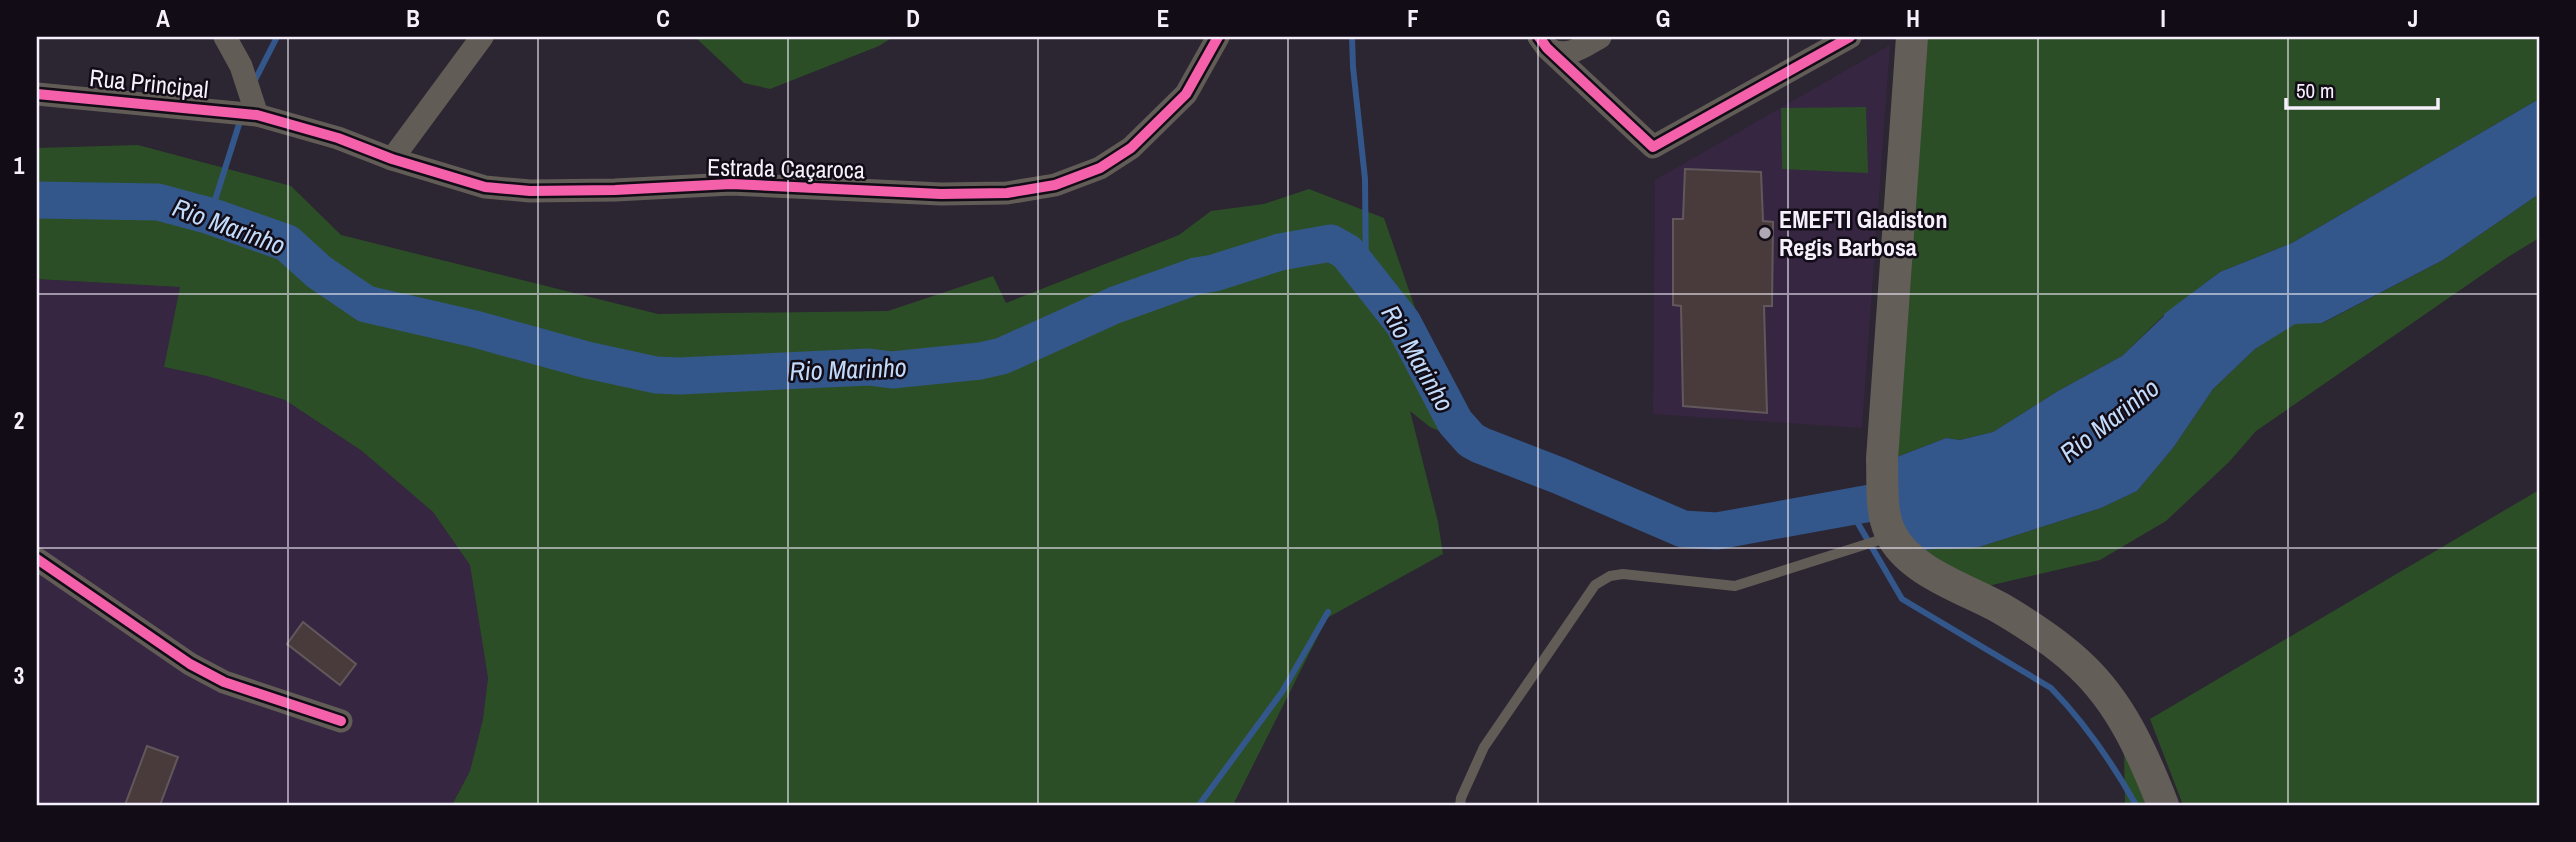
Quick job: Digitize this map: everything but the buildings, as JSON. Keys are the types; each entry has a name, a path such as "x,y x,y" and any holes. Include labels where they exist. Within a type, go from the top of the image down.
{"main road":[{"path":"1912,37 1882,459 1884,508 1890,532 1906,553 1930,572 2010,614 2080,665 2112,702 2136,740 2163,805"}],"street":[{"path":"225,37 241,66 257,115"},
{"path":"392,159 482,37"},
{"name":"Estrada Caçaroca","path":"257,115 338,138 392,159 485,187 530,191 668,189 731,184 941,194 1007,193 1055,185 1100,168 1131,148 1186,94 1218,37"},
{"path":"1543,43 1562,54 1572,53 1601,37"},
{"path":"1543,43 1653,147 1850,37"},
{"name":"Rua Principal","path":"37,94 257,115"},
{"path":"37,559 190,664 224,682 341,721"}],"lane":[{"path":"1460,805 1484,747 1595,585 1610,576 1623,574 1735,586 1890,532"}],"shaded area":[{"name":"EMEFTI Gladiston Regis Barbosa","path":"1890,45 1862,428 1653,414 1655,180"},
{"path":"37,279 180,287 164,367 207,376 285,400 362,451 433,512 470,565 488,678 483,719 470,771 452,805 37,805"}],"green space":[{"path":"695,37 893,37 879,46 770,89 744,83"},
{"path":"1920,37 2539,37 2539,99 2292,243 2220,272 2164,315 2122,356 2058,391 1993,432 1960,440 1946,438 1897,457"},
{"path":"1866,107 1868,173 1782,169 1781,108"},
{"path":"138,145 291,186 341,235 658,314 888,311 993,276 1006,303 1179,235 1211,211 1264,204 1309,189 1384,218 1440,380 1479,448 1430,427 1410,411 1438,522 1443,554 1327,618 1233,805 452,805 470,771 483,719 488,678 470,565 433,512 362,451 285,400 207,376 164,367 180,287 37,279 37,148"},
{"path":"2539,194 2539,238 2256,431 2229,462 2166,521 2100,560 1975,589 1920,551 1979,547 2101,508 2137,491 2173,448 2213,389 2255,349 2295,323 2323,323 2443,260"},
{"path":"2539,490 2539,805 2183,805 2150,719"},
{"path":"2124,749 2146,805 2125,805"}],"water":[{"path":"2539,99 2539,194 2443,260 2322,323 2295,324 2255,349 2213,389 2173,448 2137,491 2101,508 1979,547 1920,551 1899,520 1897,457 1946,438 1960,440 1993,432 2058,391 2122,356 2164,314 2220,272 2292,243"}],"waterway":[{"path":"254,82 277,37"},
{"path":"1352,37 1365,179 1366,275"},
{"path":"210,216 241,118"},
{"name":"Rio Marinho","path":"37,200 158,202 210,216 287,243 319,272 366,304 475,329 587,360 656,375 679,376 869,367 892,370 980,361 1002,356 1115,305 1196,276 1280,252 1331,243 1347,252 1403,323 1455,422 1471,440 1480,445 1683,529 1717,531 1915,495"},
{"path":"1849,508 1902,599 2051,688 2097,744 2136,805"},
{"path":"1199,805 1282,692 1328,612"}],"cycle path":[{"path":"37,94 257,115 338,138 392,159 485,187 530,191 615,190 731,184 941,194 1007,193 1055,185 1100,168 1131,148 1186,94 1218,37"},
{"path":"1539,37 1547,48 1653,147 1850,37"},
{"path":"37,559 190,664 224,682 341,721"}],"place":[{"name":"EMEFTI Gladiston Regis Barbosa","path":"1765,233"}]}
